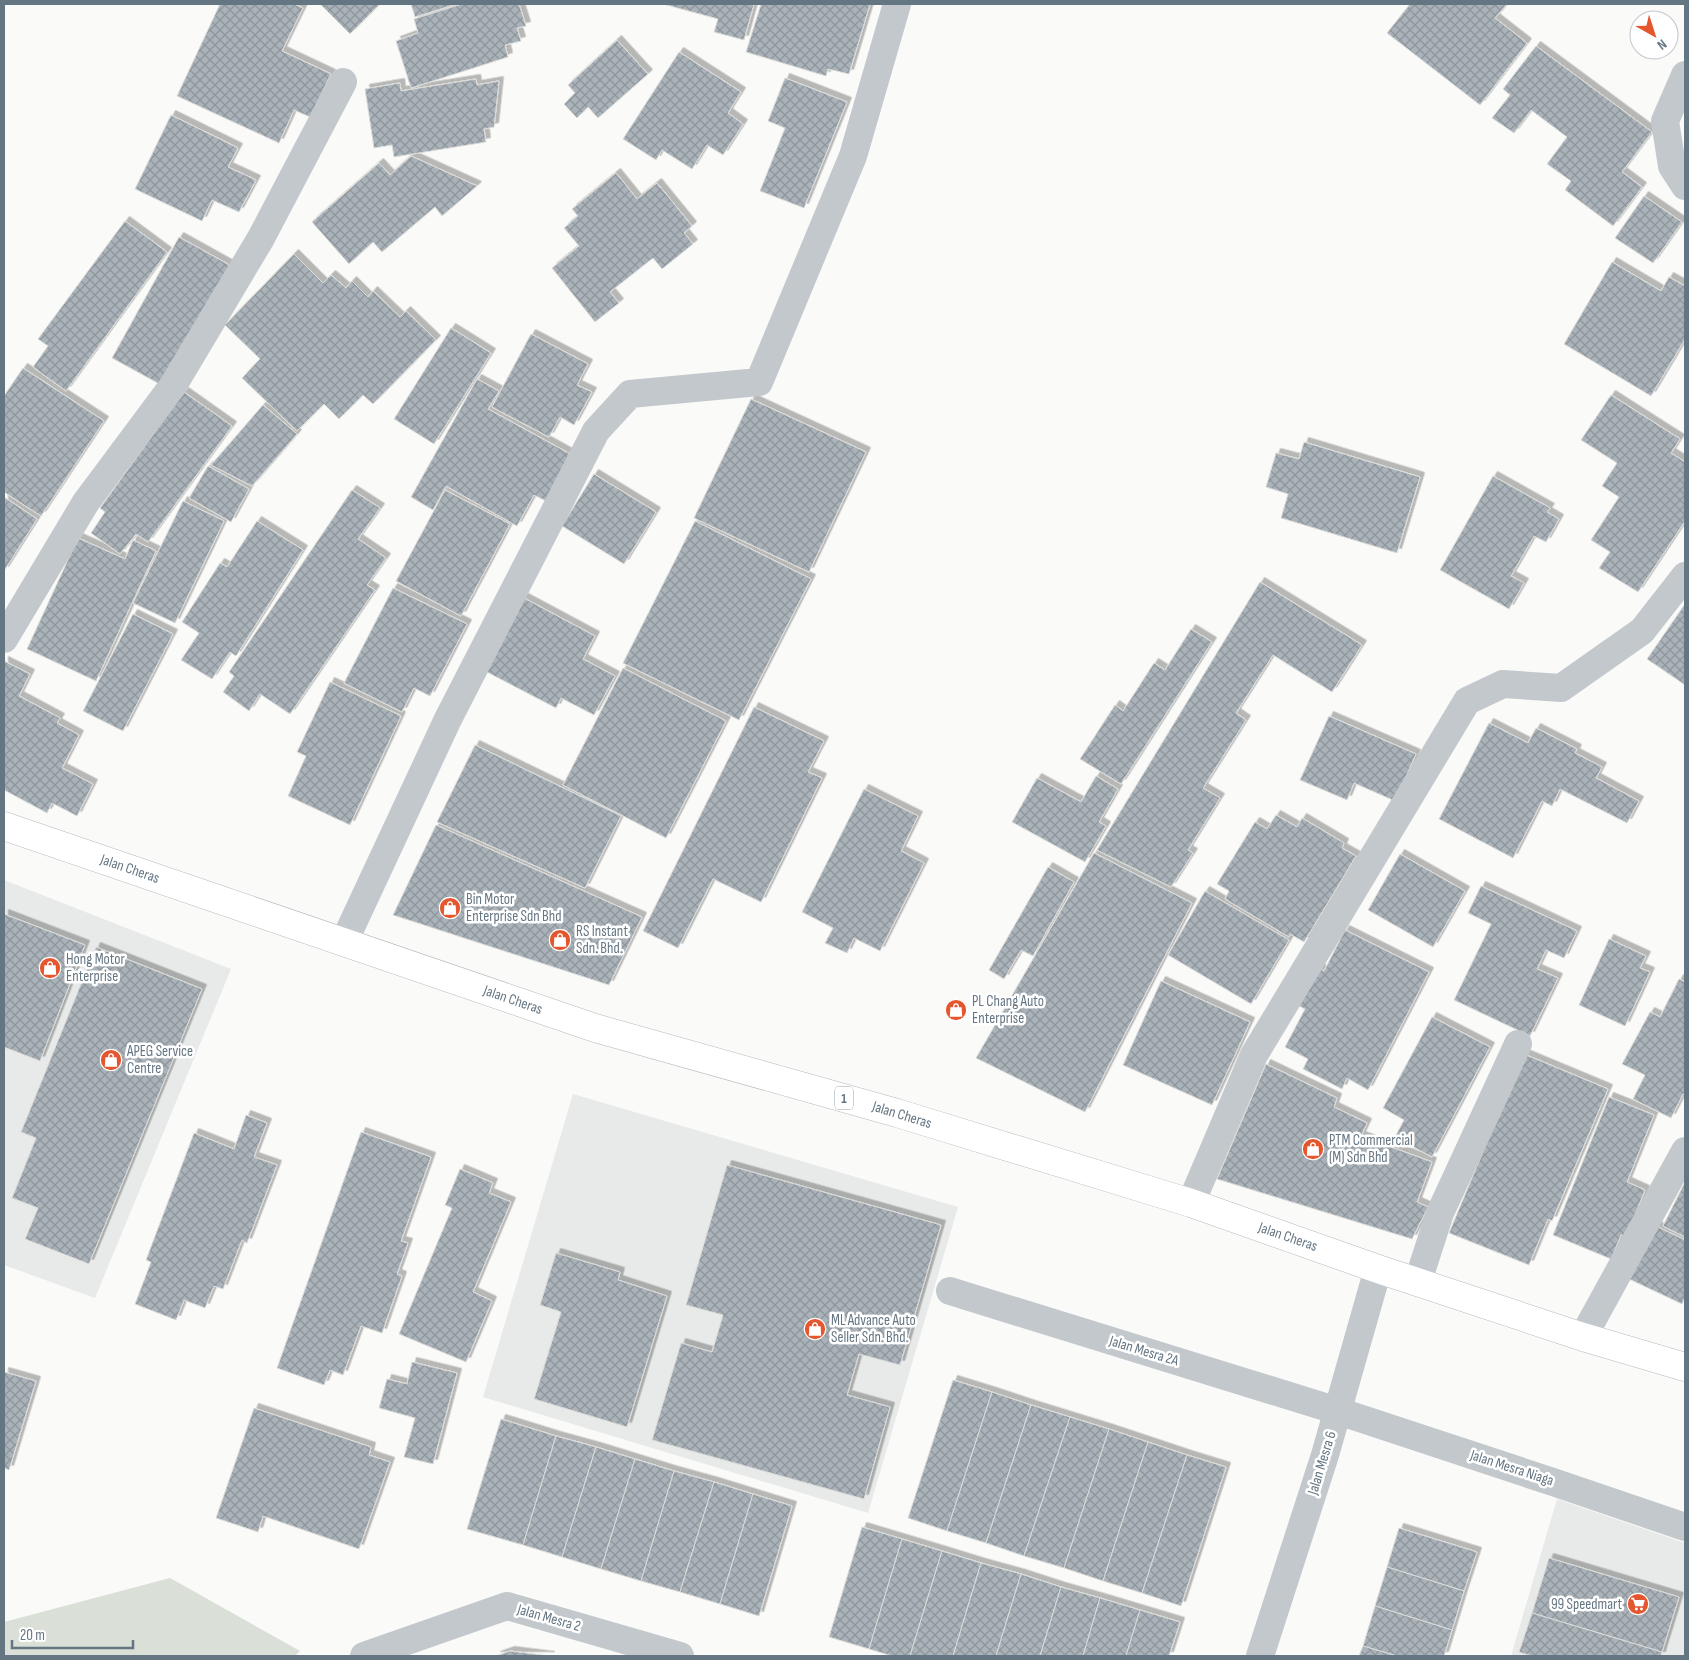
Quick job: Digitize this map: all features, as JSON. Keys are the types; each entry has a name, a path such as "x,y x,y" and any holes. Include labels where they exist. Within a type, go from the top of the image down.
{"main road":[{"name":"Jalan Cheras","path":"4,826 595,1028 889,1110 1190,1203 1378,1269 1583,1337 1685,1367"}],"street":[{"path":"344,942 448,719 596,431 630,394 759,382 852,156 897,4"},
{"path":"1685,75 1665,121 1672,166 1685,186"},
{"path":"4,639 86,502 174,384 262,238 342,82"},
{"path":"1190,1203 1254,1054 1467,701 1503,684 1561,688 1642,631 1685,576"},
{"path":"1418,1281 1440,1213 1518,1044"},
{"path":"1583,1337 1685,1152"},
{"name":"Jalan Mesra 6","path":"1260,1656 1338,1411 1378,1269"},
{"name":"Jalan Mesra 2A","path":"950,1292 1338,1411"},
{"name":"Jalan Mesra Niaga","path":"1338,1411 1685,1527"},
{"name":"Jalan Mesra 2","path":"364,1656 507,1606 680,1656"}],"shaded area":[{"path":"4,880 231,969 95,1298 4,1265"},
{"path":"573,1094 958,1207 868,1513 483,1397"},
{"path":"1557,1499 1685,1543 1685,1656 1511,1656"},
{"path":"170,1578 300,1651 295,1656 4,1656 4,1622"}],"building":[{"path":"220,4 294,4 303,8 282,51 331,74 310,117 294,110 279,143 177,96"},
{"path":"320,4 380,4 350,34"},
{"path":"411,4 456,4 415,17"},
{"path":"462,4 519,4 526,26 517,28 521,41 505,45 508,57 411,88 396,41 418,33 414,19"},
{"path":"663,4 754,4 744,40 714,32 718,19"},
{"path":"761,4 870,4 849,74 828,69 826,76 746,52"},
{"path":"1410,4 1507,4 1495,18 1527,43 1480,105 1387,33"},
{"path":"617,40 648,74 598,118 588,107 577,118 564,104 575,93 568,85"},
{"path":"1536,46 1652,132 1622,172 1642,187 1613,226 1565,190 1571,181 1547,164 1567,137 1531,110 1514,133 1492,118 1510,95 1503,89"},
{"path":"679,52 741,92 728,113 743,124 723,155 707,145 692,169 662,150 656,160 623,139"},
{"path":"785,78 847,102 804,208 760,191 785,128 768,121"},
{"path":"476,79 477,85 499,81 494,127 484,129 486,142 394,157 392,145 374,148 365,89 400,83 401,91"},
{"path":"171,115 238,148 228,167 256,180 239,212 212,200 202,221 135,189"},
{"path":"411,156 477,186 442,216 435,207 382,252 373,242 349,264 312,222 379,163 390,175"},
{"path":"616,173 637,199 657,183 692,226 684,233 693,244 662,269 653,258 610,292 619,303 595,322 552,268 579,246 564,228 578,216 572,209"},
{"path":"1644,196 1682,222 1653,263 1615,238"},
{"path":"125,221 167,252 66,391 33,367 48,346 38,339"},
{"path":"179,237 233,267 165,387 112,358"},
{"path":"294,254 323,283 331,275 346,288 352,281 368,297 373,291 400,317 406,311 436,340 373,404 363,395 339,419 324,404 297,431 242,378 260,359 225,325"},
{"path":"1612,262 1661,291 1669,277 1685,286 1685,339 1651,396 1564,344"},
{"path":"451,328 491,353 434,444 394,419"},
{"path":"531,334 588,364 577,385 592,392 574,425 560,417 549,437 492,407"},
{"path":"23,368 104,421 41,516 4,492 4,396"},
{"path":"477,379 499,391 488,409 572,455 546,501 534,495 517,526 446,486 433,510 411,497"},
{"path":"184,392 232,426 148,542 136,534 120,554 91,533 105,512 100,508"},
{"path":"1611,395 1680,439 1671,453 1685,462 1685,521 1638,592 1599,568 1610,552 1591,540 1619,497 1602,486 1617,463 1581,440"},
{"path":"751,399 866,452 809,572 694,518"},
{"path":"263,405 297,434 252,486 211,465"},
{"path":"1304,442 1420,477 1397,553 1281,518 1288,494 1266,487 1276,453 1299,459"},
{"path":"208,466 249,489 231,522 189,498"},
{"path":"594,474 656,512 624,564 562,526"},
{"path":"1493,476 1550,508 1547,512 1559,519 1546,542 1534,536 1511,576 1524,583 1509,609 1440,570"},
{"path":"352,490 380,508 358,539 386,558 367,585 375,590 290,714 260,694 249,711 223,692 234,676 229,672"},
{"path":"445,490 510,524 461,616 396,581"},
{"path":"4,497 37,519 4,571"},
{"path":"183,501 224,521 175,623 133,603"},
{"path":"257,521 303,550 236,656 230,652 212,679 181,660 199,633 182,622 220,563 227,567"},
{"path":"695,521 811,579 739,720 623,663"},
{"path":"78,538 125,559 133,540 156,551 96,681 27,649"},
{"path":"1260,582 1362,645 1332,692 1273,655 1236,713 1246,720 1203,788 1220,798 1188,850 1193,853 1171,887 1097,850"},
{"path":"393,588 467,624 430,696 414,688 402,712 344,683"},
{"path":"522,597 595,636 583,659 615,676 594,715 561,698 556,708 483,670"},
{"path":"1685,604 1685,685 1647,659"},
{"path":"133,614 173,634 123,731 83,711"},
{"path":"1191,629 1212,642 1121,784 1080,759 1115,705 1123,711 1154,663 1165,670"},
{"path":"4,661 30,674 19,696 60,718 57,723 79,735 62,768 93,784 77,816 52,803 47,813 4,790"},
{"path":"623,668 726,721 666,838 563,785"},
{"path":"330,682 401,716 350,825 288,796 306,756 297,752"},
{"path":"754,707 824,741 808,772 822,778 761,902 713,879 678,948 643,931"},
{"path":"1329,716 1416,754 1395,801 1354,783 1347,800 1300,780"},
{"path":"1489,723 1528,743 1536,728 1577,749 1575,753 1602,767 1596,778 1639,801 1627,823 1560,789 1552,806 1542,801 1513,858 1439,819"},
{"path":"475,745 621,816 585,888 437,822"},
{"path":"1096,776 1118,789 1099,822 1106,826 1085,862 1012,822 1037,778 1081,802"},
{"path":"864,789 918,816 901,851 924,863 880,951 854,938 847,953 825,943 833,928 802,912"},
{"path":"1276,815 1297,827 1302,818 1344,843 1342,848 1356,856 1304,942 1290,934 1289,937 1225,899 1229,891 1217,884 1255,822 1267,829"},
{"path":"436,825 642,917 609,985 393,915"},
{"path":"1094,853 1192,903 1085,1112 976,1058"},
{"path":"1400,854 1465,891 1433,947 1368,910"},
{"path":"1048,867 1074,882 1033,956 1021,950 1004,979 989,970"},
{"path":"1481,886 1577,931 1564,958 1546,950 1537,969 1558,978 1530,1036 1454,1000 1491,924 1468,913"},
{"path":"1205,891 1289,940 1251,1004 1168,955"},
{"path":"4,914 85,945 40,1061 4,1047"},
{"path":"1345,930 1429,972 1368,1090 1347,1078 1342,1089 1303,1069 1308,1059 1285,1047 1305,1009 1295,1004 1315,966 1324,971"},
{"path":"1609,939 1646,956 1640,968 1650,972 1625,1026 1579,1005"},
{"name":"APEG Service Centre","path":"96,947 202,989 89,1264 25,1239 38,1208 12,1198 36,1138 21,1132"},
{"path":"1679,979 1685,982 1685,1095 1683,1094 1671,1118 1633,1099 1645,1075 1622,1064 1650,1012 1660,1017"},
{"path":"1161,981 1250,1022 1212,1105 1123,1065"},
{"path":"1432,1017 1490,1047 1432,1157 1395,1137 1404,1120 1383,1108"},
{"path":"1524,1054 1608,1089 1552,1221 1548,1219 1529,1265 1449,1233"},
{"name":"PTM Commercial (M) Sdn Bhd","path":"1266,1064 1337,1098 1334,1107 1367,1123 1361,1136 1432,1162 1417,1202 1428,1207 1412,1239 1217,1179"},
{"path":"1609,1097 1654,1115 1627,1182 1645,1190 1626,1237 1621,1235 1611,1259 1553,1235"},
{"path":"246,1115 267,1123 254,1157 277,1165 247,1243 242,1240 223,1289 214,1286 205,1308 184,1300 176,1320 135,1304 151,1262 146,1260 194,1133 234,1149"},
{"path":"361,1132 431,1157 401,1241 408,1243 397,1274 402,1276 382,1333 361,1326 343,1375 330,1370 324,1385 277,1368"},
{"name":"ML Advance Auto Seller Sdn. Bhd.","path":"727,1165 941,1225 900,1365 859,1354 847,1395 890,1407 864,1499 652,1440 681,1343 712,1352 723,1315 686,1305"},
{"path":"460,1169 493,1183 489,1193 511,1202 473,1292 492,1301 466,1362 399,1334 452,1208 445,1205"},
{"path":"1685,1182 1685,1237 1663,1226"},
{"path":"1656,1226 1685,1240 1685,1297 1682,1304 1629,1279"},
{"path":"556,1253 620,1272 618,1280 667,1296 627,1427 534,1399 561,1312 540,1305"},
{"path":"412,1362 457,1373 433,1464 404,1457 415,1418 379,1408 387,1379 407,1384"},
{"path":"4,1372 36,1381 9,1470 4,1468"},
{"path":"953,1380 992,1392 947,1531 908,1518"},
{"path":"992,1392 1031,1405 986,1543 947,1531"},
{"path":"1031,1405 1070,1417 1024,1556 986,1543"},
{"path":"254,1408 371,1447 369,1455 390,1462 359,1549 263,1516 258,1532 216,1518"},
{"path":"1070,1417 1109,1429 1064,1568 1024,1556"},
{"path":"501,1419 556,1436 523,1545 467,1529"},
{"path":"1109,1429 1148,1442 1103,1581 1064,1568"},
{"path":"556,1436 596,1447 562,1557 523,1545"},
{"path":"1148,1442 1187,1455 1142,1593 1103,1581"},
{"path":"596,1447 635,1459 601,1569 562,1557"},
{"path":"1187,1455 1226,1467 1181,1606 1142,1593"},
{"path":"635,1459 674,1471 641,1581 601,1569"},
{"path":"674,1471 714,1482 680,1592 641,1581"},
{"path":"714,1482 753,1494 720,1604 680,1592"},
{"path":"753,1494 792,1506 759,1616 720,1604"},
{"path":"862,1527 902,1539 869,1649 829,1637"},
{"path":"1399,1528 1477,1552 1464,1591 1387,1567"},
{"path":"902,1539 942,1551 910,1656 892,1656 869,1649"},
{"path":"942,1551 981,1563 953,1656 910,1656"},
{"path":"1549,1558 1679,1597 1662,1652 1532,1613"},
{"path":"981,1563 1021,1574 996,1656 953,1656"},
{"path":"1387,1567 1464,1591 1452,1630 1375,1606"},
{"path":"1021,1574 1061,1587 1040,1656 996,1656"},
{"path":"1061,1587 1100,1598 1083,1656 1040,1656"},
{"path":"1100,1598 1140,1610 1126,1656 1083,1656"},
{"path":"1375,1606 1452,1630 1444,1656 1397,1656 1363,1646"},
{"path":"1140,1610 1180,1622 1169,1656 1126,1656"},
{"path":"1532,1613 1662,1652 1661,1656 1532,1656 1519,1652"},
{"path":"1363,1646 1397,1656 1359,1656"},
{"path":"510,1651 550,1656 496,1656"}],"place":[{"name":"Bin Motor Enterprise Sdn Bhd","path":"450,908"},
{"name":"RS Instant Sdn. Bhd.","path":"560,940"},
{"name":"Hong Motor Enterprise","path":"50,968"},
{"name":"PL Chang Auto Enterprise","path":"956,1010"},
{"name":"APEG Service Centre","path":"111,1060"},
{"name":"PTM Commercial (M) Sdn Bhd","path":"1313,1149"},
{"name":"ML Advance Auto Seller Sdn. Bhd.","path":"815,1329"},
{"name":"99 Speedmart","path":"1638,1604"}]}
